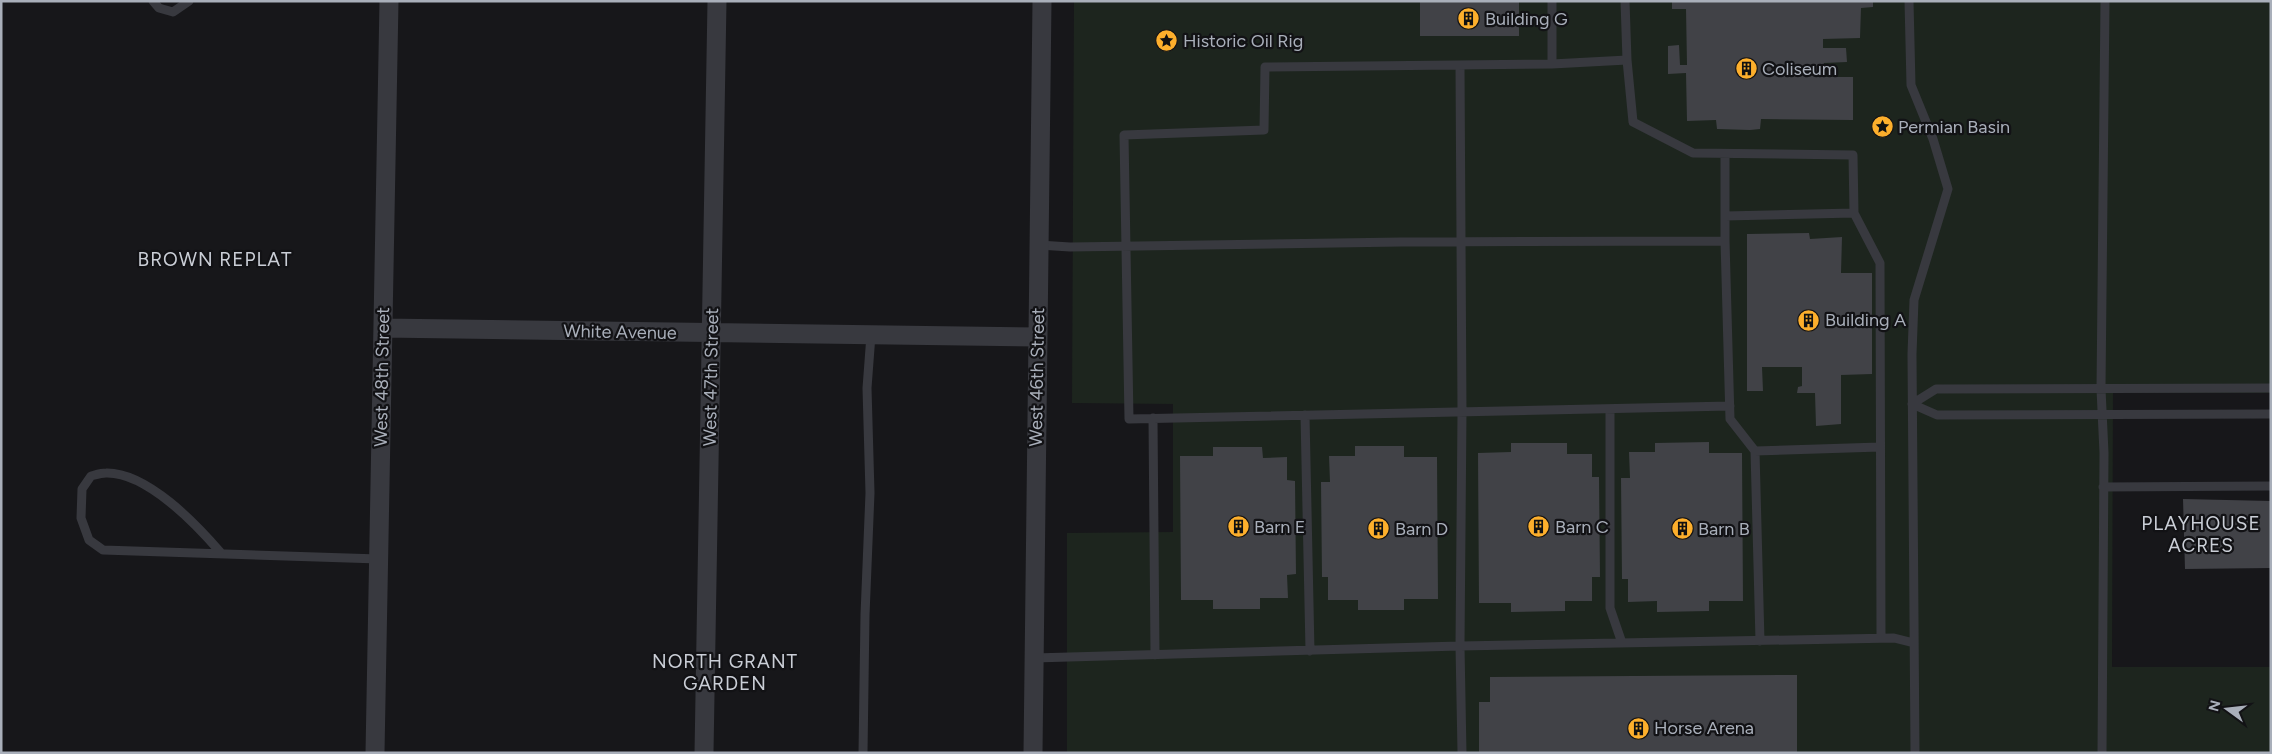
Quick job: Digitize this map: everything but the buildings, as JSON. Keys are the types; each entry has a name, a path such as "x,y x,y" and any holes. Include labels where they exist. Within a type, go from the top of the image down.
{"street":[{"name":"West 48th Street","path":"375,753 389,1"},
{"name":"West 47th Street","path":"704,753 717,1"},
{"name":"West 46th Street","path":"1032,753 1042,1"},
{"name":"White Avenue","path":"383,328 1038,337"}],"lane":[{"path":"153,1 159,8 173,12 189,1"},
{"path":"1552,1 1552,64"},
{"path":"1626,1 1633,122 1693,153 1852,155 1854,213 1880,263 1881,638"},
{"path":"1909,1 1910,85 1933,139 1948,189 1914,300 1912,404 1915,753"},
{"path":"2102,753 2103,487 2101,389 2105,1"},
{"path":"1628,60 1552,64 1265,67 1264,130 1124,135 1129,419 1730,406"},
{"path":"1460,65 1462,412 1460,646 1462,753"},
{"path":"1724,154 1730,419 1755,451 1760,640"},
{"path":"1725,216 1854,213"},
{"path":"1039,245 1070,247 1461,242 1538,243 1648,240 1725,241"},
{"path":"863,753 865,615 870,493 867,388 871,335"},
{"path":"1912,404 1936,390 2271,388"},
{"path":"1912,404 1937,415 2271,414"},
{"path":"1610,409 1610,608 1622,643"},
{"path":"1305,415 1310,651"},
{"path":"1152,418 1155,655"},
{"path":"1755,451 1880,447"},
{"path":"221,554 200,528 172,502 130,478 106,473 90,476 82,489 81,518 86,533 89,540 103,550 221,554 378,559"},
{"path":"2103,487 2271,486"},
{"path":"1034,658 1760,640 1894,638 1914,643"}],"shaded area":[{"path":"1074,1 2271,1 2271,393 2113,393 2112,667 2271,667 2271,753 1067,753 1067,533 1173,532 1173,404 1072,403"}],"place":[{"name":"Building G","path":"1469,19"},
{"name":"Historic Oil Rig","path":"1167,41"},
{"name":"Coliseum","path":"1746,69"},
{"name":"Permian Basin","path":"1882,127"},
{"name":"Building A","path":"1809,320"},
{"name":"Barn E","path":"1238,527"},
{"name":"Barn C","path":"1539,527"},
{"name":"Barn D","path":"1379,529"},
{"name":"Barn B","path":"1682,529"},
{"name":"Horse Arena","path":"1638,728"}],"district":[{"name":"BROWN REPLAT","path":"215,259"},
{"name":"PLAYHOUSE ACRES","path":"2201,534"},
{"name":"NORTH GRANT GARDEN","path":"725,672"}]}
